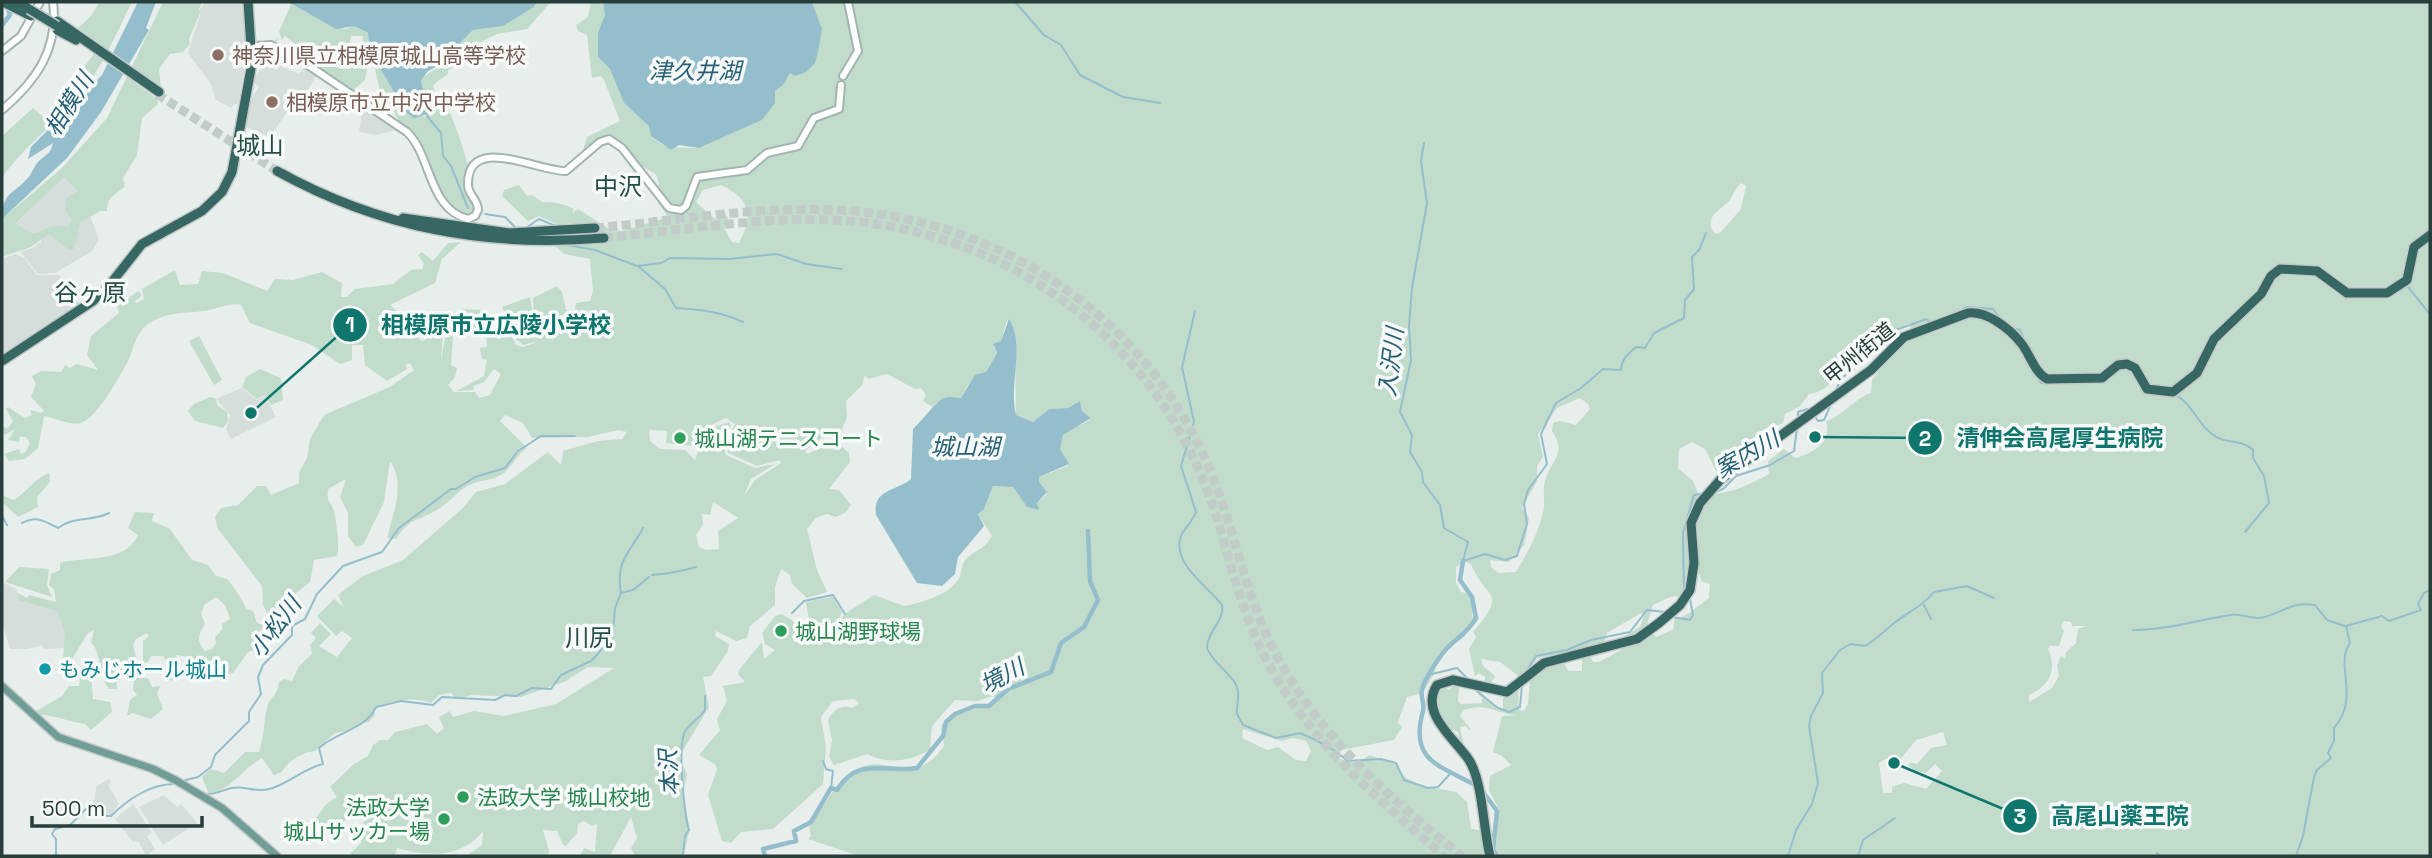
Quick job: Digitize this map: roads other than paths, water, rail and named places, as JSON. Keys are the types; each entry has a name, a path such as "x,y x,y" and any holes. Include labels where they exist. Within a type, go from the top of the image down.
{"highway":[{"path":"4,2 57,26"},
{"path":"18,2 158,93 71,35"},
{"path":"4,359 93,302 111,284 142,244 202,211 222,192 234,164 251,69 248,2"},
{"path":"31,3 57,26"},
{"path":"595,228 560,235 472,237 414,227 338,202 278,169 341,197 397,216 450,227 560,235 581,240 604,238"},
{"name":"甲州街道","path":"1491,852 1470,762 1439,721 1432,706 1433,691 1440,683 1449,680 1501,693 1522,683 1544,663 1637,639 1670,615 1687,595 1694,563 1691,523 1707,495 1731,470 1871,370 1904,337 1968,313 1990,317 2022,344 2041,376 2050,380 2102,378 2120,365 2136,368 2147,389 2172,393 2197,373 2207,350 2223,329 2265,288 2274,273 2291,267 2320,272 2345,292 2389,293 2407,280 2414,247 2430,235"}],"main road":[{"path":"2,108 26,84 43,58 51,29 51,2"},
{"path":"844,76 858,51 848,2"},
{"path":"2,51 20,38 33,18 31,3"},
{"path":"252,46 272,46 302,61 408,132 417,144 443,200 455,214 468,219 475,216 478,208 468,186 470,169 475,163 501,157 566,171 600,142 610,139 622,148 669,208 682,210 697,177 747,170 767,153 798,146 814,118 839,109 841,85"},
{"path":"2,686 62,739 153,769 179,783 222,808 277,856"}],"water":[{"path":"138,2 156,2 146,28 149,30 101,112 67,158 2,219 6,199 29,177 38,162 50,151 53,143 28,159 31,147 102,75"},
{"path":"288,2 537,2 534,7 503,26 473,30 461,42 459,55 428,71 421,80 428,114 414,118 406,112 380,68 380,61 371,52 368,33 354,26 336,29"},
{"name":"津久井湖","path":"603,2 812,2 822,29 815,63 806,72 795,76 790,73 784,84 775,91 775,103 762,120 699,148 679,145 671,150 651,136 649,126 624,103 610,69 598,57 598,33 605,15"},
{"name":"城山湖","path":"1009,319 1014,330 1017,353 1014,390 1016,415 1033,422 1049,409 1068,408 1080,401 1082,411 1091,418 1063,435 1060,449 1069,464 1039,477 1039,482 1047,492 1037,503 1039,510 1027,507 1013,487 993,486 984,509 978,514 984,526 958,557 955,574 942,586 917,583 876,515 878,500 911,479 913,429 941,400 948,397 961,398 975,375 986,372 997,353 993,344 1001,341"}],"waterway":[{"path":"1015,2 1044,35 1061,45 1080,75 1123,97 1160,103"},
{"path":"2,25 10,15 7,5"},
{"path":"427,116 441,133 443,156 451,166 468,208"},
{"name":"入沢川","path":"1424,143 1421,161 1427,203 1412,288 1409,326 1411,360 1400,412 1412,435 1410,452 1422,472 1423,482 1440,505 1444,528 1468,542 1463,561 1485,554 1505,560 1517,556 1527,524 1524,504 1528,490 1547,464 1541,434 1556,403 1581,388 1603,369 1621,370 1624,360 1636,347 1645,348 1654,333 1684,318 1685,300 1694,289 1692,257 1699,250 1706,233"},
{"path":"485,214 505,217 517,229"},
{"path":"524,229 539,219 558,227"},
{"path":"567,245 595,250 637,266 661,263 670,258 729,259 777,254 806,264 842,269"},
{"path":"638,266 665,289 676,308 718,313 743,322"},
{"name":"案内川","path":"2407,286 2430,314"},
{"name":"案内川","path":"2241,307 2252,297"},
{"name":"案内川","path":"1957,313 1967,307 1993,309 2000,318"},
{"path":"1195,311 1182,367 1194,422 1181,466 1196,512 1181,536 1179,546 1186,565 1222,605 1221,616 1207,648 1237,686 1237,714 1243,725 1276,738 1300,733 1332,749 1347,761 1381,759 1396,763 1404,780 1428,788 1438,787 1450,774"},
{"name":"案内川","path":"1836,390 1843,377 1866,360 1878,340 1926,319 1930,322"},
{"name":"案内川","path":"2012,328 2020,330 2024,339"},
{"name":"案内川","path":"2038,378 2041,383 2046,383"},
{"path":"2173,394 2185,402 2217,437 2243,444 2253,450 2253,458 2264,476 2269,503 2245,532"},
{"name":"案内川","path":"1814,415 1818,421 1824,420 1832,402"},
{"name":"案内川","path":"1798,419 1798,412 1807,409 1811,411"},
{"name":"案内川","path":"1713,493 1723,489 1736,476 1770,465 1794,451 1797,428"},
{"name":"小松川","path":"182,781 198,777 211,767 215,755 249,721 249,712 261,694 258,677 263,665 292,635 292,626 305,619 317,594 343,566 382,552 399,528 451,489 456,489 475,477 505,468 518,451 541,436 575,436"},
{"name":"案内川","path":"1684,592 1683,533 1694,495 1704,493"},
{"path":"22,523 36,519 58,528 70,522 109,513"},
{"path":"2,516 7,525"},
{"path":"621,593 622,565 643,528"},
{"name":"境川","path":"765,856 763,849 796,841 794,831 811,822 831,788 837,790 845,779 854,773 873,768 917,768 943,736 946,722 955,714 975,706 989,706 1008,689 1051,672 1061,643 1084,627 1098,600 1090,581 1088,531"},
{"name":"案内川","path":"1463,561 1460,580 1472,597 1476,618 1444,652 1425,681 1420,741 1430,759 1477,786"},
{"path":"652,575 696,567"},
{"path":"204,794 236,787 269,789 323,764 319,748 365,721 376,707 401,701 433,705 442,697 495,700 505,695 516,696 532,688 551,689 561,675 591,661 598,654 613,632 615,608 621,593 633,590 649,577"},
{"path":"1788,856 1796,830 1812,804 1818,783 1809,726 1811,716 1823,693 1822,673 1840,650 1850,644 1865,646 1934,592 1967,586 1994,598"},
{"path":"2296,856 2303,836 2314,777 2317,770 2331,758 2328,753 2334,741 2334,728 2346,705 2345,661 2350,643 2346,626 2382,616 2389,621 2421,610 2418,604 2424,593 2430,590"},
{"name":"本沢","path":"792,613 804,601 833,595 845,614"},
{"name":"案内川","path":"1672,617 1690,620 1693,615 1690,599"},
{"path":"2133,630 2170,627 2234,615 2265,617 2306,604 2315,605 2327,620 2345,626"},
{"path":"1924,605 1931,619"},
{"name":"案内川","path":"1525,673 1536,656 1630,632 1647,610 1665,612"},
{"name":"案内川","path":"1432,674 1457,668 1467,678"},
{"name":"案内川","path":"1473,688 1498,708 1509,712 1520,707 1522,685"},
{"name":"本沢","path":"683,856 685,836 689,830 682,782 682,742 685,731 705,710 705,696"},
{"path":"823,761 826,769 833,771 831,788"},
{"name":"小松川","path":"56,856 56,839 52,834 55,829 70,825 86,809 95,816 111,816 140,794 156,787 174,784"},
{"name":"案内川","path":"1483,792 1497,811 1493,849 1497,856"},
{"path":"1858,856 1863,840 1895,818"},
{"path":"2157,853 2160,856"}],"tunnel":[{"path":"157,94 277,171"},
{"path":"595,228 775,210 835,210 894,217 952,231 1006,254 1057,283 1103,319 1144,362 1179,410 1215,482 1261,622 1298,691 1346,752 1373,780 1462,856"},
{"path":"604,238 757,222 849,221 905,229 960,245 1011,268 1058,297 1101,332 1140,373 1172,419 1207,490 1253,631 1269,665 1289,697 1311,727 1360,781 1444,856"}],"place":[{"name":"神奈川県立相模原城山高等学校","path":"218,55"},
{"name":"相模原市立中沢中学校","path":"272,102"},
{"name":"相模原市立広陵小学校","path":"251,413"},
{"name":"清伸会高尾厚生病院","path":"1815,437"},
{"name":"城山湖テニスコート","path":"680,438"},
{"name":"城山湖野球場","path":"781,631"},
{"name":"もみじホール城山","path":"45,669"},
{"name":"高尾山薬王院","path":"1894,763"},
{"name":"法政大学 城山校地","path":"463,797"},
{"name":"法政大学 城山サッカー場","path":"444,819"}],"district":[{"name":"城山","path":"260,145"},
{"name":"中沢","path":"618,186"},
{"name":"谷ヶ原","path":"90,292"},
{"name":"川尻","path":"589,637"}],"water label":[{"name":"相模川","path":"69,104"}]}
